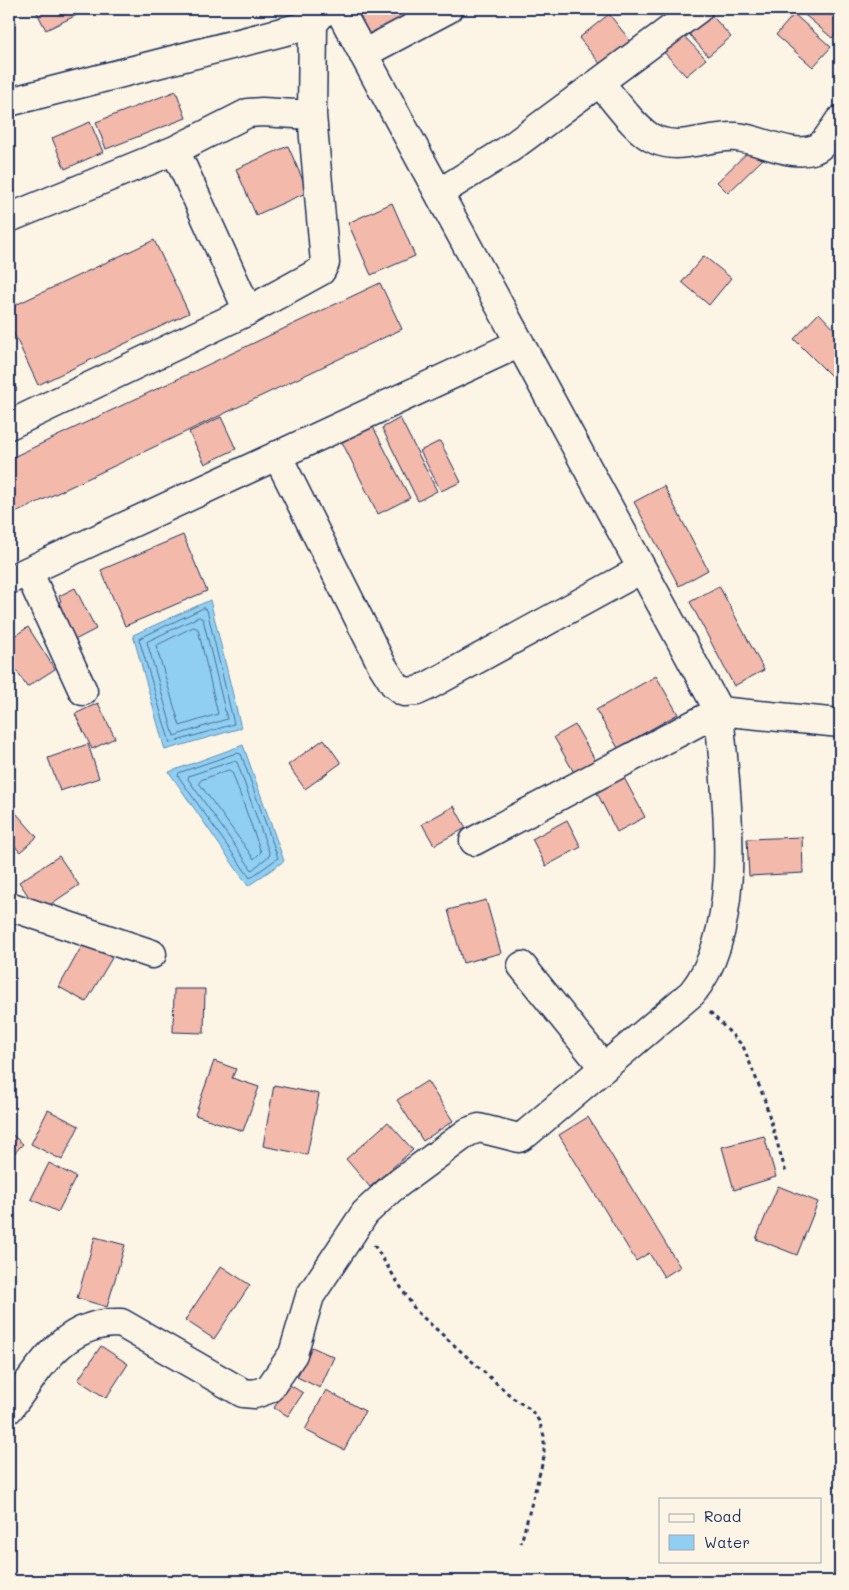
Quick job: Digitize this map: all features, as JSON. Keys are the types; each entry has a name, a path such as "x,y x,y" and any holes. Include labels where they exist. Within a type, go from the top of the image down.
{"street":[{"path":"9,1409 58,1346 83,1328 107,1322 121,1323 243,1393 255,1394 270,1389 293,1354 310,1296 365,1213 392,1188 468,1132 479,1128 519,1138 692,993 704,979 724,925 728,837 719,711 339,9"},
{"path":"364,54 448,9"},
{"path":"439,193 509,149 698,9"},
{"path":"9,102 319,16 312,115 325,263 321,271 315,276 248,311 9,425"},
{"path":"600,83 640,128 655,140 672,144 726,137 742,138 764,145 803,151 817,148 840,120"},
{"path":"9,218 175,150 248,113 312,115"},
{"path":"175,150 248,311"},
{"path":"83,691 18,575 520,344"},
{"path":"277,455 382,665 394,684 404,692 417,691 428,686 642,569"},
{"path":"474,841 719,711 840,723"},
{"path":"11,912 152,954"},
{"path":"522,966 604,1068"}],"path":[{"path":"692,993 743,1046 764,1098 786,1173"},
{"path":"359,1221 416,1311 512,1398 531,1410 539,1421 544,1436 544,1457 521,1543"}],"water":[{"path":"210,600 241,728 165,750 133,635"},
{"path":"243,745 284,861 248,886 169,772"}],"building":[{"path":"35,9 89,9 46,30"},
{"path":"356,9 423,9 372,39"},
{"path":"798,9 835,9 840,13 840,29 832,38"},
{"path":"707,10 731,37 708,56 685,29"},
{"path":"609,14 632,43 602,66 579,38"},
{"path":"794,14 831,47 813,67 776,35"},
{"path":"680,32 706,59 686,76 661,49"},
{"path":"176,91 186,118 106,149 96,122"},
{"path":"90,122 103,152 65,169 52,138"},
{"path":"288,146 308,192 256,215 236,169"},
{"path":"752,148 763,159 728,193 717,182"},
{"path":"392,203 415,256 371,275 348,223"},
{"path":"154,240 189,313 38,385 9,323 9,308"},
{"path":"704,256 731,278 709,305 682,282"},
{"path":"380,283 402,329 9,516 9,459"},
{"path":"819,313 840,335 840,369 832,377 794,339"},
{"path":"9,373 17,390 9,394"},
{"path":"221,417 236,449 205,464 189,432"},
{"path":"400,418 437,491 418,501 382,428"},
{"path":"373,427 410,498 378,514 342,442"},
{"path":"440,441 461,482 441,491 420,451"},
{"path":"664,486 708,570 679,586 634,502"},
{"path":"183,535 207,591 125,626 101,570"},
{"path":"719,586 764,670 734,686 690,602"},
{"path":"75,588 96,629 71,642 53,606 61,601 59,596"},
{"path":"11,627 16,635 28,627 55,669 27,687 9,659 9,629"},
{"path":"656,676 678,714 618,748 596,710"},
{"path":"98,703 115,738 92,749 75,714"},
{"path":"575,725 598,765 577,778 554,737"},
{"path":"324,739 341,763 305,789 288,765"},
{"path":"88,744 99,778 60,791 48,758"},
{"path":"622,774 645,817 617,832 595,789"},
{"path":"9,805 37,837 20,852 11,842 9,844"},
{"path":"454,806 466,828 434,845 422,824"},
{"path":"567,820 581,847 546,866 532,839"},
{"path":"802,837 803,873 749,876 747,839"},
{"path":"59,856 79,885 39,912 19,882"},
{"path":"486,900 501,953 463,963 448,910"},
{"path":"84,942 112,958 86,1002 59,987"},
{"path":"174,989 205,989 204,1033 173,1032"},
{"path":"214,1061 236,1069 232,1078 259,1087 243,1131 195,1115"},
{"path":"427,1081 453,1121 423,1141 397,1100"},
{"path":"274,1085 319,1094 307,1155 263,1146"},
{"path":"48,1110 79,1126 62,1160 31,1144"},
{"path":"588,1117 680,1267 664,1277 649,1253 636,1261 559,1135"},
{"path":"388,1122 413,1150 370,1187 346,1159"},
{"path":"9,1132 23,1144 9,1159"},
{"path":"764,1136 776,1177 734,1190 722,1147"},
{"path":"49,1163 76,1177 58,1212 31,1199"},
{"path":"778,1186 818,1202 797,1255 756,1239"},
{"path":"95,1237 125,1245 107,1307 77,1298"},
{"path":"221,1266 250,1285 214,1339 185,1320"},
{"path":"101,1346 128,1364 106,1398 78,1380"},
{"path":"312,1347 334,1357 320,1388 297,1377"},
{"path":"288,1384 303,1393 288,1416 274,1408"},
{"path":"326,1390 365,1411 344,1450 305,1430"}]}
